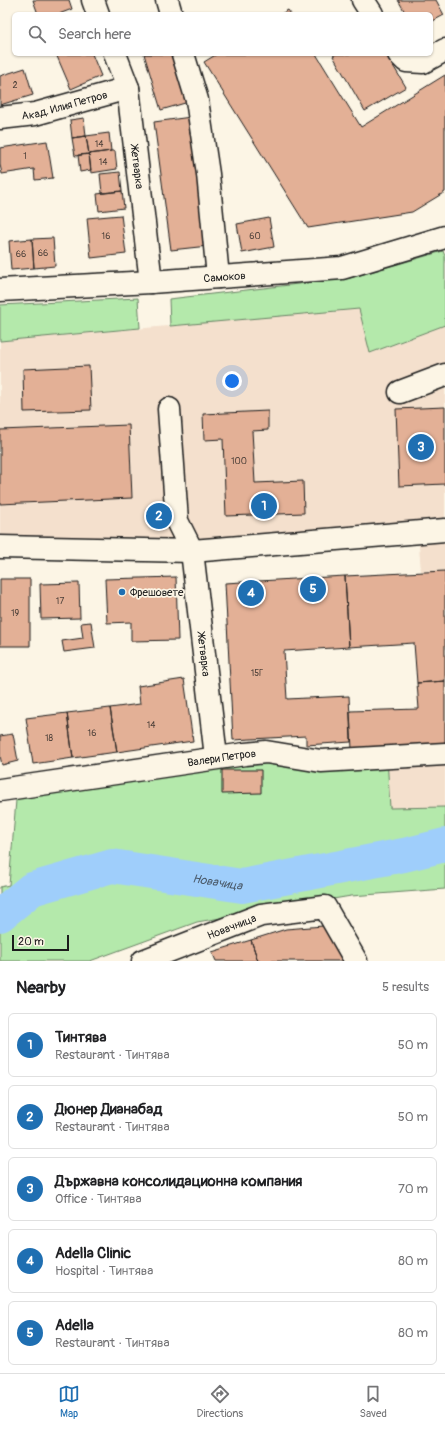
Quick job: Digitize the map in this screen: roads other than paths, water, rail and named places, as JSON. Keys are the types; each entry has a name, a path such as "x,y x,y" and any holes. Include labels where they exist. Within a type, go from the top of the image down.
{"street":[{"path":"93,0 97,12"},
{"path":"167,0 170,12"},
{"path":"363,0 371,12"},
{"path":"401,56 406,61 423,62 445,50"},
{"name":"Жетварка","path":"115,56 128,88 151,282"},
{"path":"184,56 197,100 208,174 218,277"},
{"name":"Акад. Илия Петров","path":"0,118 35,114 128,88"},
{"name":"Самоков","path":"0,290 151,282 342,268 445,237"},
{"path":"400,392 445,375"},
{"name":"Жетварка","path":"169,410 177,521 192,551 216,757"},
{"path":"0,547 192,551 445,530"},
{"name":"Валери Петров","path":"0,790 216,757 266,752 313,760 332,761 356,758 445,754"},
{"name":"Новачница","path":"143,961 261,915 325,908 356,961"}],"waterway":[{"name":"Новачица","path":"0,915 32,889 112,866 242,886 404,855 445,845"}],"place":[{"name":"Държавна консолидационна компания","path":"421,447"},
{"name":"Тинтява","path":"264,506"},
{"name":"Дюнер Дианабад","path":"159,516"},
{"name":"Adella","path":"313,589"},
{"name":"Фрешовете","path":"122,592"},
{"name":"Adella Clinic","path":"251,593"}]}
